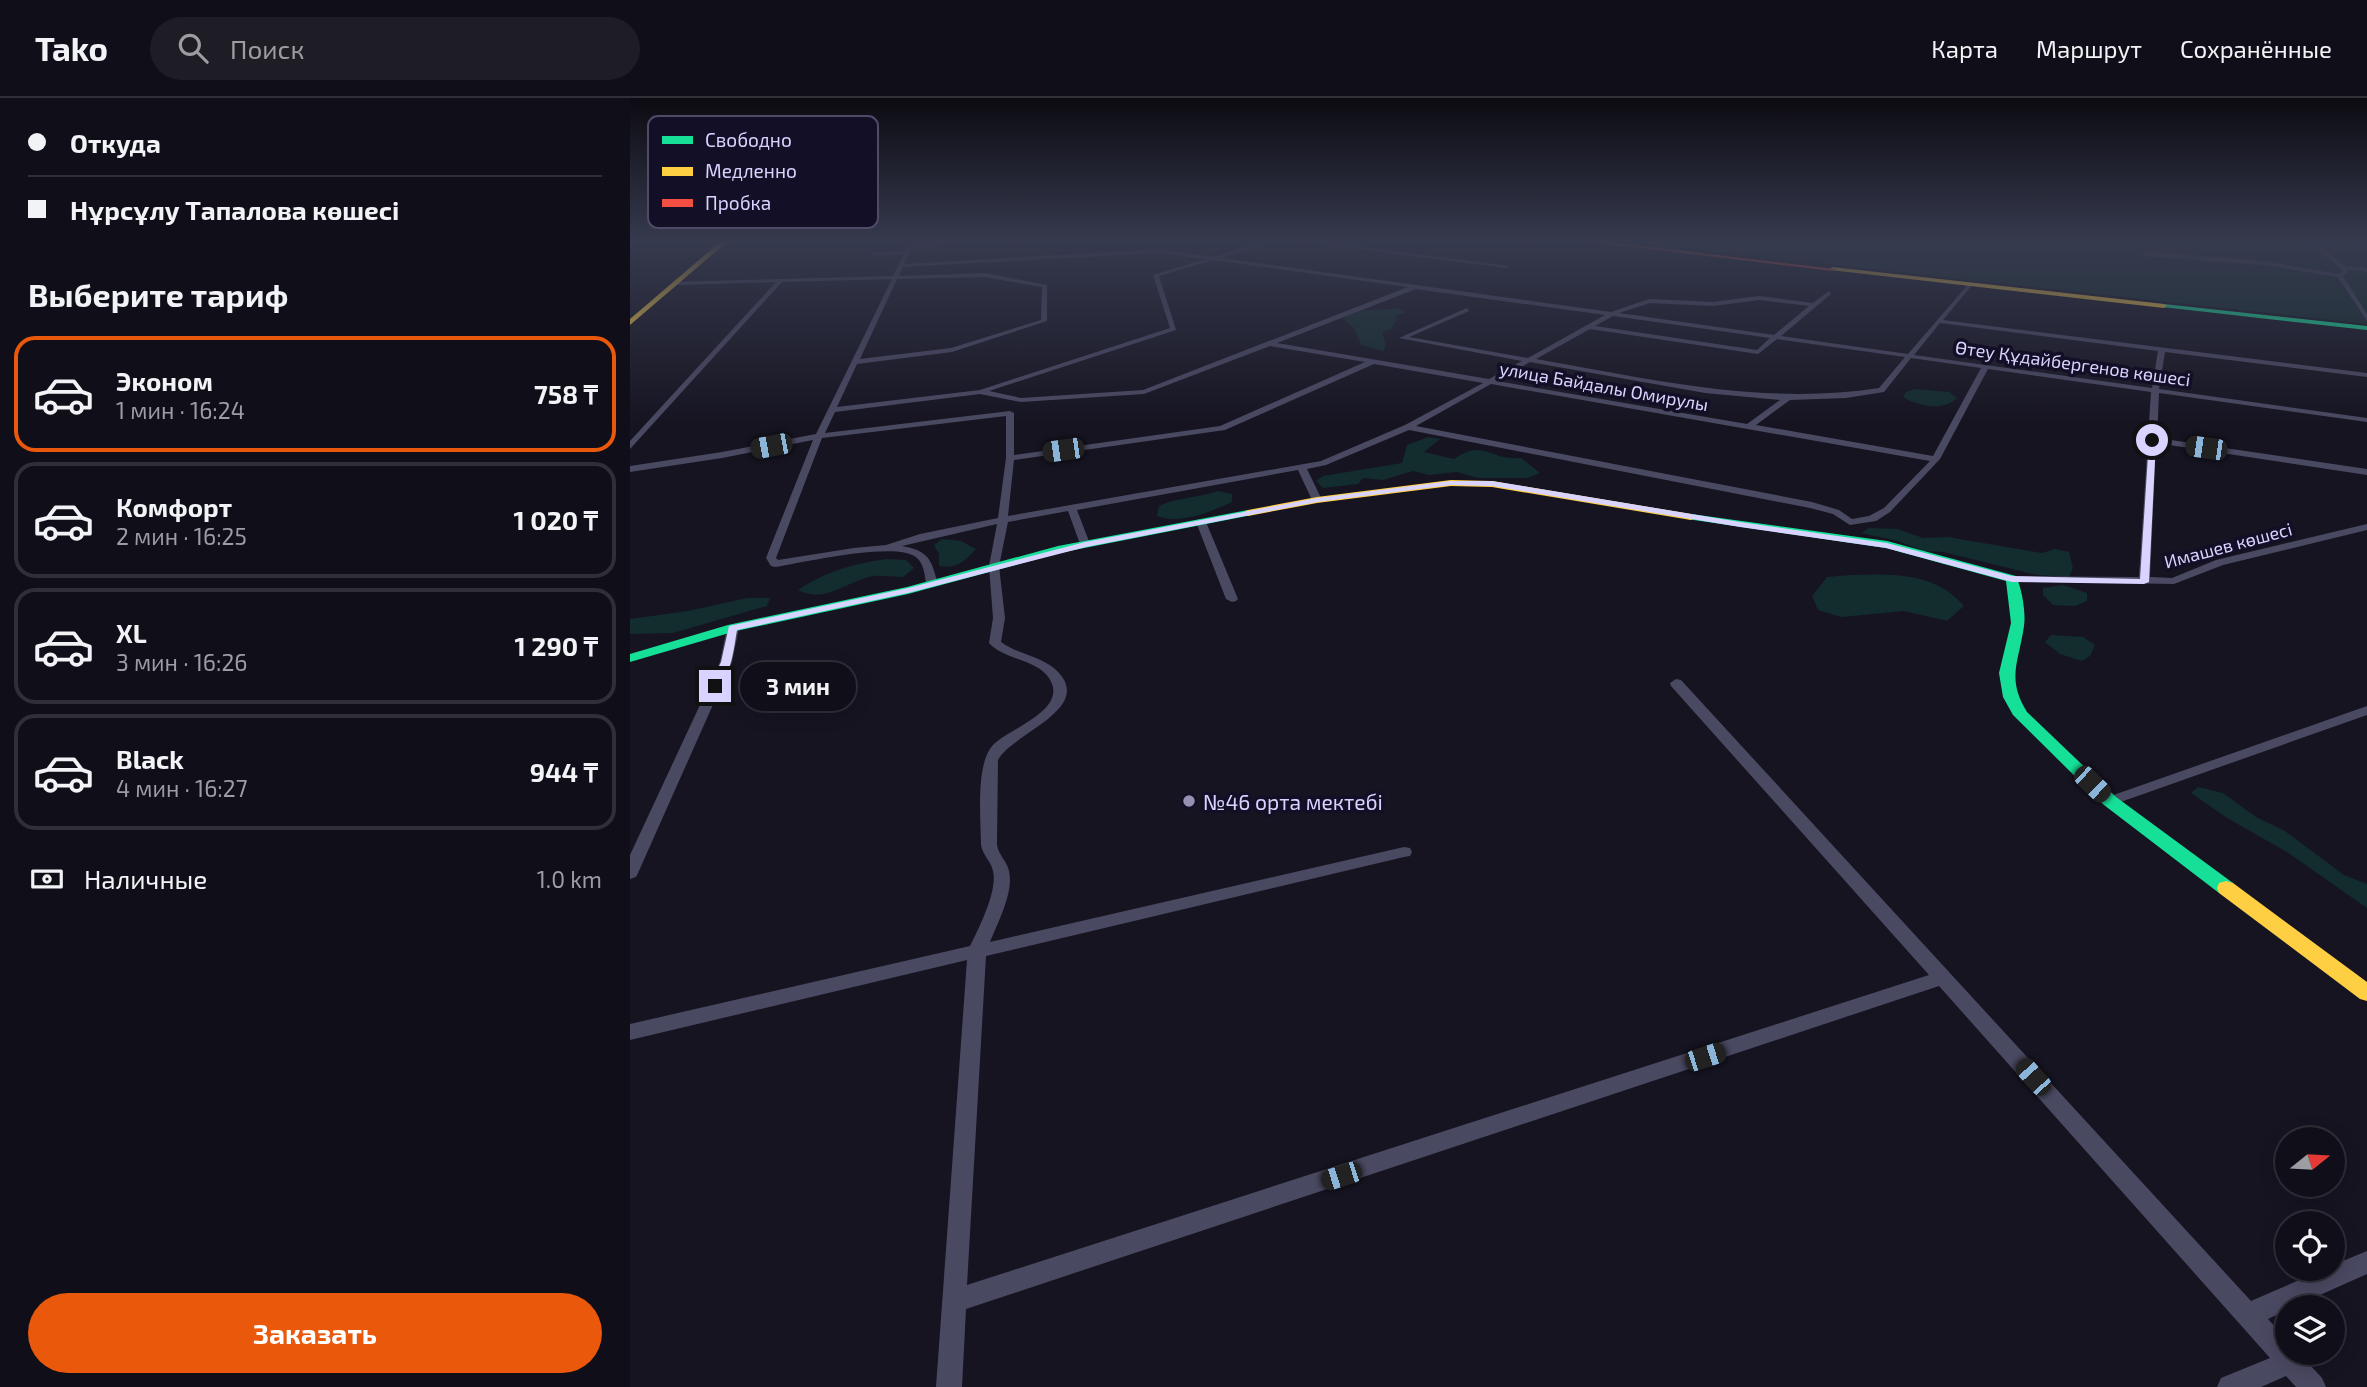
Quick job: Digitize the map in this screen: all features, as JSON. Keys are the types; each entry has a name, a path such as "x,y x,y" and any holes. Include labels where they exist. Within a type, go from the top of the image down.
{"main road":[{"path":"630,323 654,302"},
{"path":"2134,302 2367,328"},
{"path":"630,658 733,628 932,584 1085,544 1317,500 1451,483 1492,484 1740,525 1887,545 2012,579 2018,623 2006,673 2010,696 2021,715 2110,801 2367,993"}],"street":[{"path":"630,446 761,302"},
{"path":"882,302 819,436 771,558 775,564 891,546 920,537 1003,520 1323,463 1408,427 1614,313 1646,302"},
{"path":"854,362 952,350 1044,321 1045,302"},
{"path":"831,410 980,392 1174,329 1165,302"},
{"path":"980,392 1021,400 1144,392 1375,302"},
{"name":"Өтеу Құдайбергенов көшесі","path":"1535,302 2367,420"},
{"path":"1674,302 1727,302"},
{"path":"1792,302 1814,305"},
{"path":"1589,327 1758,352 1818,302"},
{"path":"1467,310 1402,338 1706,391 1790,396 1881,390 1954,302"},
{"path":"2359,302 2367,319"},
{"path":"1938,321 2367,375"},
{"name":"улица Байдалы Омирулы","path":"1267,343 1936,459"},
{"path":"2144,582 2155,391 2162,350"},
{"path":"1010,458 1222,428 1374,361"},
{"path":"1830,536 1850,522 1872,519 1887,510 1936,459 1985,367"},
{"path":"1748,427 1790,396"},
{"path":"949,1387 977,951 993,920 1001,880 1001,870 990,853 988,839 990,765 993,753 1004,742 1058,705 1060,695 1059,683 1052,674 1041,666 1002,650 995,643 999,618 994,566 1003,520 1010,458 1010,413 1021,400"},
{"path":"630,469 722,456 819,436 1010,413"},
{"path":"1408,427 1812,505 1836,512 1850,522"},
{"path":"2152,440 2367,472"},
{"path":"1302,468 1317,500"},
{"path":"1072,509 1085,544"},
{"path":"1202,522 1232,599"},
{"name":"Имашев көшесі","path":"2012,579 2174,581 2220,562 2367,527"},
{"path":"891,546 912,549 923,557 932,584"},
{"path":"630,873 726,662 733,628"},
{"path":"1676,683 2275,1345"},
{"path":"2110,801 2367,710"},
{"path":"630,1032 1404,852"},
{"path":"955,1301 1943,978"},
{"path":"2248,1315 2367,1262"},
{"path":"2230,1387 2283,1365"},
{"path":"2293,1365 2313,1387"}],"green space":[{"path":"2171,302 2367,302 2367,324"},
{"path":"1395,308 1406,312 1395,316 1396,321 1391,329 1382,332 1386,346 1383,351 1361,345 1354,328 1343,319 1354,312"},
{"path":"1915,389 1949,392 1957,398 1944,405 1930,406 1903,397 1906,392"},
{"path":"1428,437 1440,439 1424,452 1454,459 1464,453 1480,450 1510,458 1521,458 1540,473 1528,478 1478,478 1457,472 1429,475 1413,471 1383,480 1363,478 1358,484 1323,488 1316,481 1323,476 1402,463 1407,445"},
{"path":"1218,491 1232,494 1232,502 1185,518 1157,516 1159,506 1166,503"},
{"path":"1869,528 1898,529 1923,538 1948,537 2042,553 2055,549 2069,552 2073,568 2069,577 2037,575 1943,552 1924,551 1898,541 1861,533"},
{"path":"942,539 961,541 976,549 959,564 939,566 939,554 934,545"},
{"path":"887,559 906,560 914,568 903,577 874,576 818,595 798,590 840,569"},
{"path":"1827,577 1912,577 1940,587 1964,606 1947,621 1904,611 1841,617 1818,610 1812,596"},
{"path":"2063,585 2087,593 2087,601 2075,606 2053,605 2043,595 2043,588"},
{"path":"747,598 770,598 767,606 673,633 630,634 630,619 688,611"},
{"path":"2051,635 2083,637 2095,645 2090,656 2082,661 2060,654 2045,642"},
{"path":"2198,787 2223,793 2256,817 2285,831 2344,875 2367,884 2367,908 2287,852 2227,818 2191,793"}],"traffic: fast":[{"path":"2164,306 2367,328"},
{"path":"630,658 733,628 908,590 1058,550 1248,513"},
{"path":"1691,517 1887,545 2012,579 2018,623 2006,673 2010,697 2021,715 2110,801 2226,888"}],"traffic: slow":[{"path":"630,323 654,302"},
{"path":"2129,302 2164,306"},
{"path":"1248,513 1317,500 1451,483 1492,484 1691,517"},
{"path":"2226,888 2367,993"}],"place":[{"name":"№46 орта мектебі","path":"1189,801"}],"route":[{"path":"715,686 726,662 733,628 908,590 1085,544 1317,500 1451,483 1492,484 1740,525 1887,545 2012,579 2144,582 2152,440"}]}
